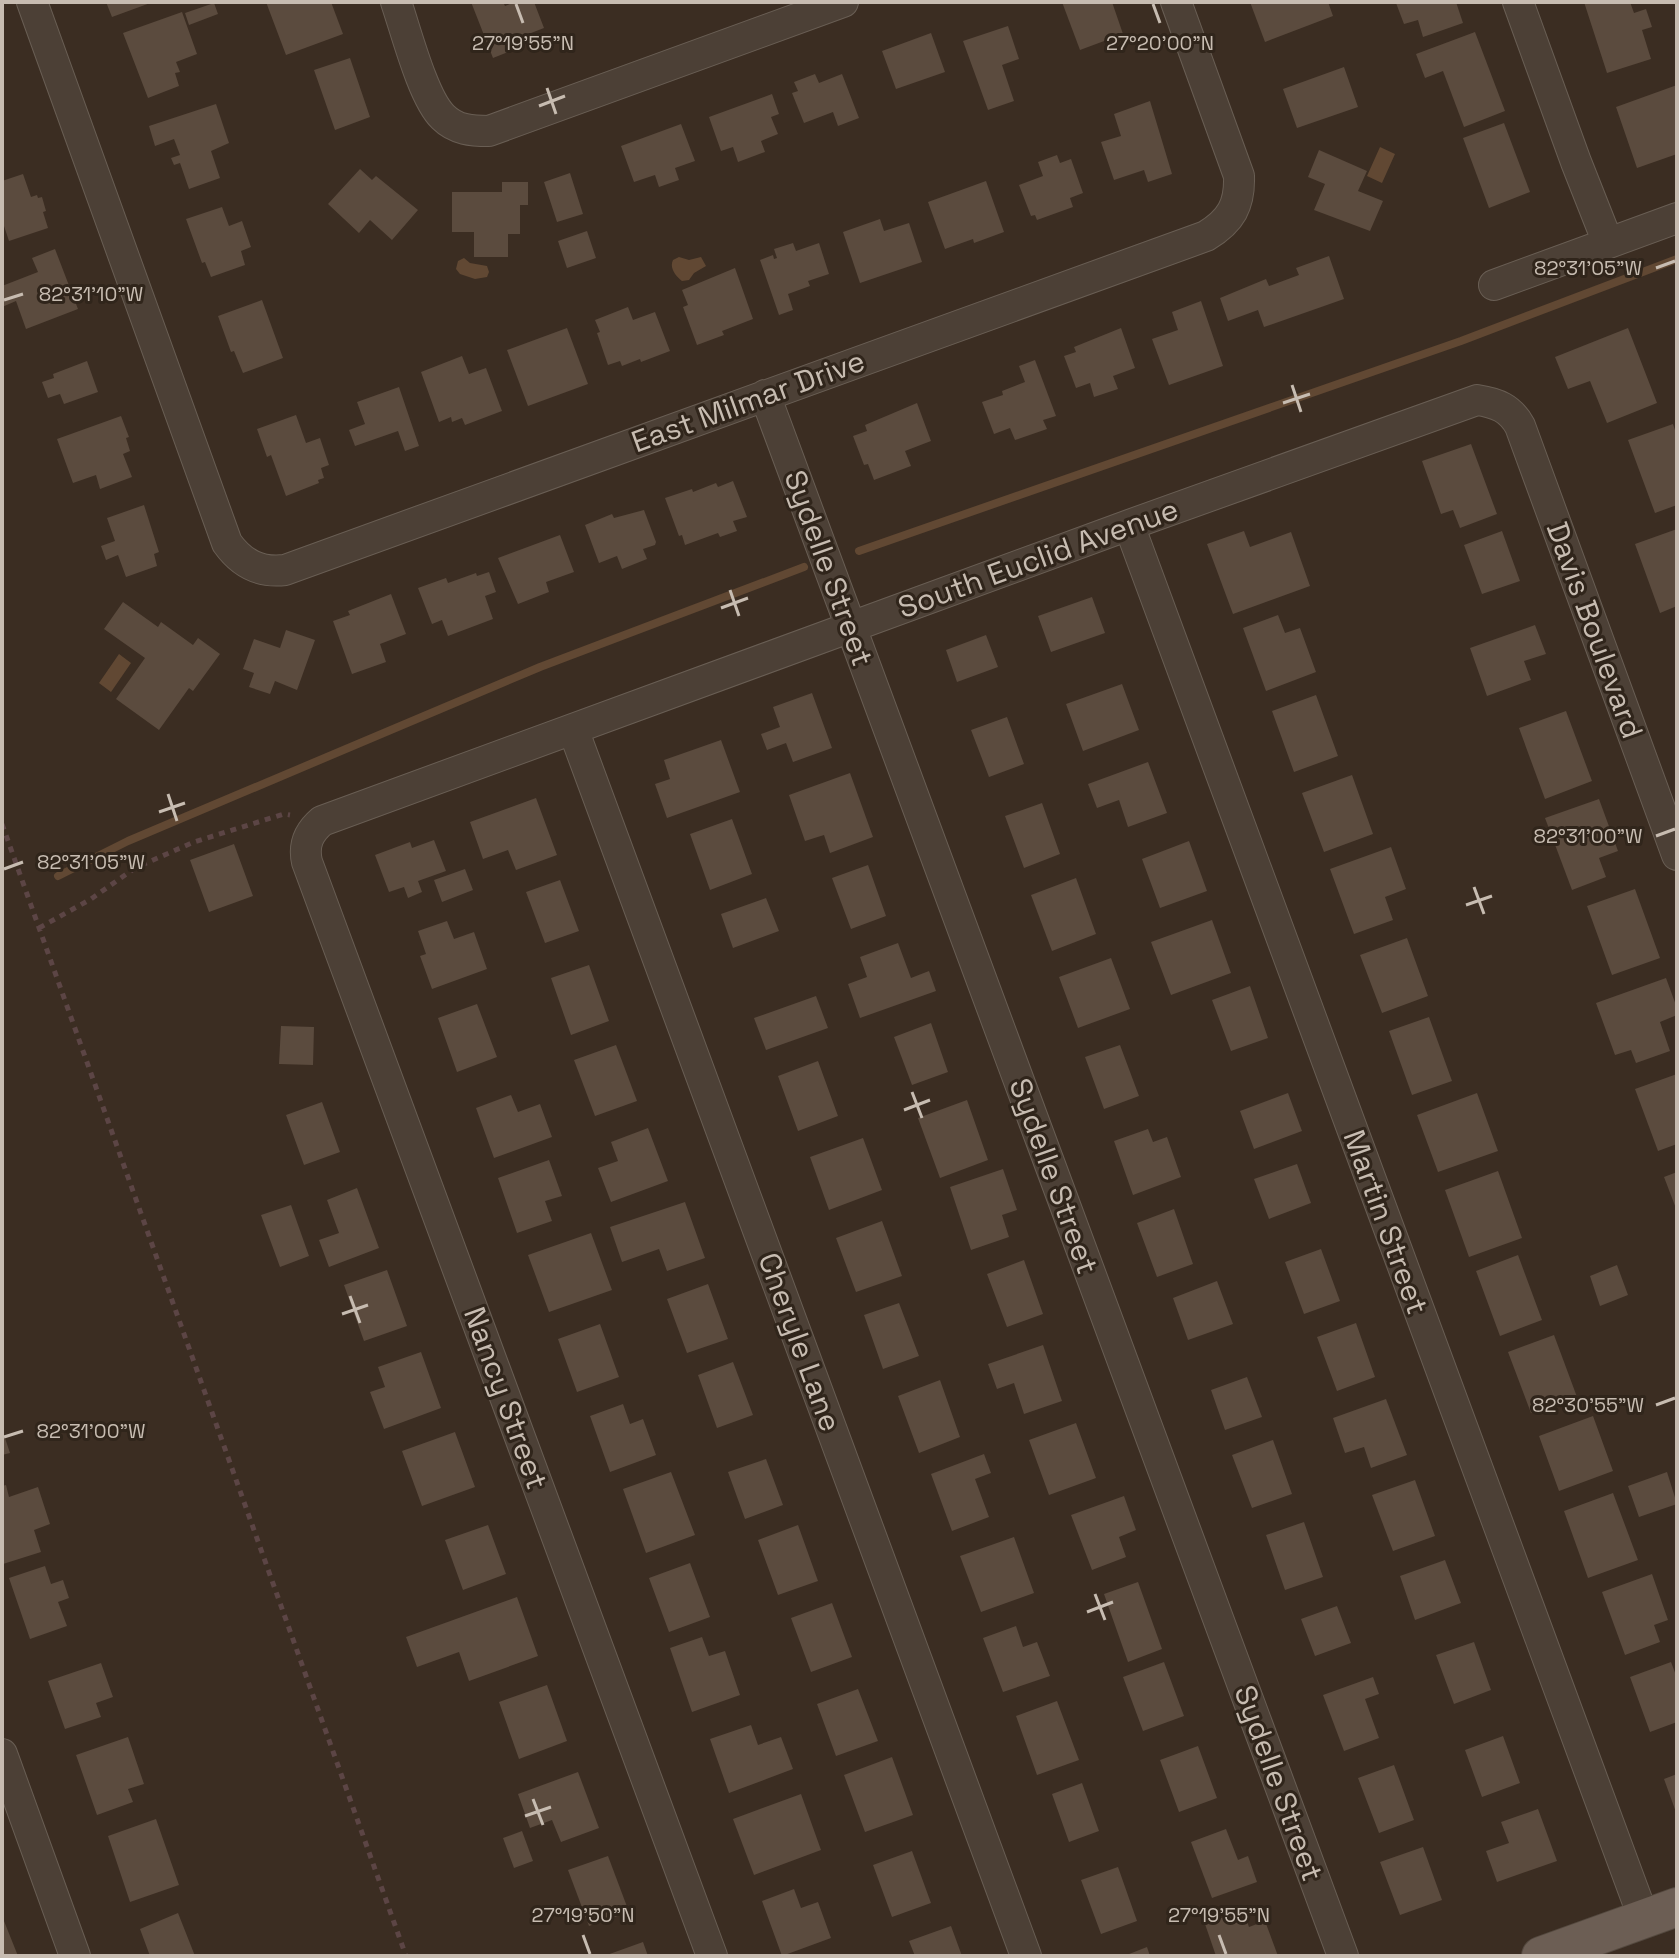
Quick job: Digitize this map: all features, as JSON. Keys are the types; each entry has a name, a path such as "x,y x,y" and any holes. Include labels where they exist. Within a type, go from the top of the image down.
{"main road":[{"path":"1541,1956 1660,1913"}],"street":[{"name":"East Milmar Drive","path":"32,2 227,543 235,555 255,568 274,571 285,570 1206,236 1233,213 1239,194 1239,176 1176,2"},
{"path":"396,2 432,103 443,118 471,131 489,131 843,2"},
{"path":"1518,2 1608,243"},
{"path":"1494,285 1677,218"},
{"name":"Sydelle Street","path":"765,395 1343,1956"},
{"name":"South Euclid Avenue","path":"315,830 573,729 1468,402 1495,402 1507,409"},
{"name":"Davis Boulevard","path":"1507,409 1520,426 1677,855"},
{"name":"Martin Street","path":"1129,525 1660,1913"},
{"name":"Cheryle Lane","path":"573,729 1026,1956"},
{"name":"Nancy Street","path":"315,830 305,851 307,862 712,1956"},
{"path":"2,1754 75,1956"}],"path":[{"path":"39,928 91,899 135,868 194,842 284,814 315,830"},
{"path":"2,824 406,1956"}],"shaded area":[{"path":"1380,147 1395,154 1382,183 1367,176"},
{"path":"679,257 689,260 701,257 706,266 689,280 682,281 672,266 673,260"},
{"path":"464,258 470,263 487,266 487,277 475,279 460,274 456,269 458,261"},
{"path":"119,654 131,663 111,692 99,683"}],"building":[{"path":"106,2 153,2 112,17"},
{"path":"266,2 331,2 343,34 286,55"},
{"path":"471,2 503,2 505,6 515,2 534,2 544,28 513,40 516,49 493,58"},
{"path":"1062,2 1112,2 1123,34 1080,50"},
{"path":"1250,2 1328,2 1333,16 1265,42"},
{"path":"1456,2 1463,23 1423,37 1418,20 1404,24 1396,3"},
{"path":"1584,2 1630,2 1634,13 1646,9 1652,27 1642,30 1651,59 1607,73"},
{"path":"214,3 218,14 189,25 185,13"},
{"path":"182,12 197,54 176,62 180,72 175,73 179,86 148,98 123,33"},
{"path":"1008,26 1019,59 1002,65 1014,101 988,110 963,41"},
{"path":"1475,32 1505,111 1464,127 1443,71 1425,78 1416,54"},
{"path":"931,33 945,72 896,89 882,51"},
{"path":"350,58 370,117 335,130 314,70"},
{"path":"1344,67 1358,107 1297,128 1283,89"},
{"path":"815,74 819,83 842,74 859,118 838,126 833,112 804,123 792,93 798,91 794,82"},
{"path":"1677,85 1677,154 1637,168 1616,107"},
{"path":"772,94 779,114 771,117 778,134 761,141 765,152 738,162 733,147 721,151 709,117"},
{"path":"1150,101 1172,174 1148,182 1144,170 1114,180 1101,142 1121,136 1114,114"},
{"path":"216,104 229,143 211,151 220,178 189,189 180,163 174,165 171,158 180,155 174,139 155,146 149,126"},
{"path":"1504,123 1530,192 1489,208 1463,138"},
{"path":"681,124 695,161 675,168 679,180 659,187 655,175 634,182 621,146"},
{"path":"1319,150 1367,171 1358,191 1383,201 1370,231 1314,210 1325,184 1308,177"},
{"path":"1057,155 1060,163 1071,159 1083,193 1070,198 1073,207 1037,220 1035,215 1031,216 1019,185 1043,176 1038,162"},
{"path":"360,169 372,180 376,176 418,210 392,240 370,220 359,233 328,204"},
{"path":"570,173 583,214 557,222 544,182"},
{"path":"23,174 31,197 42,197 48,228 9,241 2,220 2,181"},
{"path":"986,181 1004,232 945,249 928,202"},
{"path":"502,182 528,182 528,205 520,205 520,234 508,234 508,257 474,257 474,232 452,232 452,192 502,192"},
{"path":"222,207 229,226 242,221 251,247 241,251 245,265 211,277 205,262 202,263 186,219"},
{"path":"880,219 884,231 909,223 922,262 860,283 843,232"},
{"path":"587,231 596,258 567,268 558,241"},
{"path":"793,243 796,251 819,243 829,274 808,281 810,286 788,294 793,310 779,315 760,260 773,255 774,259 777,258 774,249"},
{"path":"55,249 78,309 26,329 16,301 2,307 2,286 38,272 32,258"},
{"path":"1329,256 1344,299 1264,327 1258,310 1228,321 1220,298 1266,279 1269,286 1299,275 1296,268"},
{"path":"735,268 753,319 697,345 683,307 688,305 682,290"},
{"path":"262,300 283,358 243,373 234,351 231,352 218,316"},
{"path":"1201,301 1223,366 1169,385 1152,339 1178,330 1172,312"},
{"path":"628,307 633,320 655,312 670,351 641,362 640,359 622,366 620,361 608,365 595,320"},
{"path":"567,328 588,384 528,406 507,350"},
{"path":"1121,328 1135,368 1113,376 1118,389 1094,397 1090,383 1076,388 1064,356 1076,352 1074,347"},
{"path":"1628,328 1657,403 1607,423 1590,381 1568,389 1555,357"},
{"path":"462,356 469,374 486,368 502,411 465,425 462,418 452,422 451,417 439,422 421,372"},
{"path":"1035,360 1056,416 1043,420 1047,429 1015,440 1010,428 994,434 982,402 1003,395 1002,391 1025,382 1019,366"},
{"path":"87,361 98,392 64,404 60,394 48,398 42,382 54,378 53,374"},
{"path":"399,387 419,446 405,451 398,431 355,446 349,430 365,424 357,402"},
{"path":"917,403 931,441 905,451 911,466 874,480 868,464 864,465 853,436 867,431 865,425"},
{"path":"296,415 306,443 320,438 329,465 321,468 324,478 318,480 319,483 286,496 271,455 267,457 257,429"},
{"path":"121,416 129,437 126,438 130,451 123,454 132,477 100,489 96,475 73,483 57,439"},
{"path":"1673,424 1677,436 1677,505 1655,513 1628,440"},
{"path":"1471,444 1497,514 1460,528 1453,510 1441,514 1422,461"},
{"path":"733,481 747,517 733,521 737,531 720,537 718,533 685,545 665,498"},
{"path":"144,505 159,552 154,554 157,566 126,577 118,555 106,560 101,546 115,541 107,518"},
{"path":"644,510 656,542 643,549 647,559 622,569 617,556 599,563 585,525 612,514 614,518"},
{"path":"1677,529 1677,606 1660,613 1635,544"},
{"path":"1244,531 1250,547 1291,532 1310,586 1233,614 1207,544"},
{"path":"1502,531 1520,581 1482,594 1464,545"},
{"path":"560,535 574,572 546,582 549,592 518,604 498,558"},
{"path":"489,572 496,592 485,596 493,619 448,636 442,620 432,624 418,588 446,578 448,583 476,573 477,576"},
{"path":"391,594 406,634 380,644 386,662 352,674 333,621 350,615 348,611"},
{"path":"1092,597 1105,633 1051,652 1038,616"},
{"path":"123,602 158,627 161,622 193,645 198,638 220,654 193,691 189,688 159,730 116,699 145,658 104,629"},
{"path":"1278,615 1285,633 1300,628 1316,672 1266,691 1243,628"},
{"path":"1535,625 1546,654 1524,661 1531,680 1487,696 1470,648"},
{"path":"286,630 315,640 297,690 275,681 270,694 249,687 254,673 243,669 254,639 280,648"},
{"path":"986,635 998,667 957,682 946,650"},
{"path":"1122,684 1139,730 1083,751 1066,704"},
{"path":"812,693 832,748 793,762 786,743 767,750 761,734 780,727 773,707"},
{"path":"1316,695 1338,756 1294,772 1272,711"},
{"path":"1566,711 1592,781 1545,799 1519,728"},
{"path":"1007,717 1024,764 989,777 971,730"},
{"path":"721,740 740,792 667,818 655,784 670,779 664,760"},
{"path":"1148,762 1167,813 1128,827 1119,800 1097,808 1088,784"},
{"path":"850,773 873,837 830,853 824,835 805,841 789,795"},
{"path":"1352,775 1373,834 1324,852 1302,793"},
{"path":"536,798 557,855 516,870 508,850 483,859 470,822"},
{"path":"1599,799 1618,851 1599,858 1606,877 1572,890 1545,818"},
{"path":"1042,803 1060,854 1024,868 1005,816"},
{"path":"732,819 752,874 710,890 690,834"},
{"path":"434,840 446,871 418,881 422,892 408,898 404,887 389,892 375,855 410,842 412,848"},
{"path":"1189,841 1207,891 1160,908 1142,859"},
{"path":"234,844 253,896 209,912 190,860"},
{"path":"1391,847 1406,889 1385,897 1393,920 1354,934 1330,869"},
{"path":"868,865 886,916 851,929 832,878"},
{"path":"465,869 473,890 442,902 434,880"},
{"path":"1076,878 1096,934 1052,951 1031,895"},
{"path":"560,880 579,931 545,943 526,892"},
{"path":"1635,889 1660,958 1612,975 1587,906"},
{"path":"766,898 779,931 733,948 721,914"},
{"path":"1212,920 1231,973 1171,995 1151,942"},
{"path":"447,921 454,939 474,932 487,969 432,989 420,956 426,954 418,931"},
{"path":"1407,938 1428,996 1382,1013 1360,955"},
{"path":"898,943 911,978 929,971 936,991 860,1018 848,984 867,977 860,957"},
{"path":"1111,958 1130,1009 1078,1028 1059,977"},
{"path":"589,965 609,1021 571,1035 551,978"},
{"path":"1666,978 1677,1008 1677,1015 1660,1022 1670,1051 1636,1063 1631,1050 1615,1055 1596,1003"},
{"path":"1250,986 1268,1038 1231,1051 1212,1000"},
{"path":"816,996 828,1028 766,1050 754,1018"},
{"path":"477,1004 497,1057 457,1072 438,1018"},
{"path":"1429,1017 1452,1081 1412,1095 1389,1031"},
{"path":"931,1023 948,1072 912,1085 894,1037"},
{"path":"281,1026 314,1027 313,1065 279,1064"},
{"path":"616,1045 637,1101 595,1116 574,1060"},
{"path":"1120,1045 1139,1096 1104,1109 1085,1057"},
{"path":"818,1061 838,1116 798,1131 778,1076"},
{"path":"1677,1074 1677,1144 1658,1151 1635,1089"},
{"path":"1288,1093 1302,1131 1254,1149 1240,1111"},
{"path":"1477,1093 1498,1151 1438,1172 1417,1115"},
{"path":"511,1095 518,1112 540,1104 552,1137 494,1158 476,1108"},
{"path":"967,1100 988,1160 940,1178 918,1118"},
{"path":"322,1102 340,1152 304,1165 286,1115"},
{"path":"648,1128 668,1181 611,1202 598,1168 618,1161 611,1142"},
{"path":"1148,1129 1153,1142 1167,1137 1181,1177 1133,1195 1114,1141"},
{"path":"863,1138 882,1190 829,1210 810,1157"},
{"path":"549,1160 562,1196 545,1201 552,1221 517,1233 498,1178"},
{"path":"1297,1164 1311,1203 1269,1219 1254,1179"},
{"path":"1003,1169 1017,1210 1002,1215 1009,1237 971,1250 950,1187"},
{"path":"1498,1171 1522,1238 1469,1257 1445,1190"},
{"path":"1677,1172 1677,1211 1664,1177"},
{"path":"357,1188 379,1248 329,1267 319,1240 339,1233 327,1200"},
{"path":"685,1202 705,1258 667,1271 659,1249 622,1262 610,1227"},
{"path":"291,1205 309,1256 280,1267 261,1215"},
{"path":"1174,1209 1193,1264 1157,1277 1137,1223"},
{"path":"882,1221 902,1276 856,1292 836,1238"},
{"path":"591,1233 612,1290 549,1312 528,1255"},
{"path":"1321,1249 1340,1301 1304,1314 1285,1262"},
{"path":"1518,1255 1542,1320 1500,1336 1476,1271"},
{"path":"1024,1260 1043,1314 1007,1327 987,1274"},
{"path":"1617,1265 1628,1295 1600,1306 1590,1276"},
{"path":"387,1270 407,1326 364,1341 344,1285"},
{"path":"1217,1281 1233,1324 1188,1340 1173,1298"},
{"path":"708,1284 728,1339 687,1353 667,1299"},
{"path":"899,1303 919,1356 883,1369 864,1315"},
{"path":"1356,1323 1375,1377 1337,1391 1317,1337"},
{"path":"600,1324 619,1377 577,1392 558,1339"},
{"path":"1554,1335 1577,1397 1531,1413 1508,1352"},
{"path":"1043,1345 1062,1401 1024,1414 1014,1383 997,1389 988,1364"},
{"path":"421,1352 441,1408 384,1429 370,1392 385,1387 378,1367"},
{"path":"733,1362 753,1415 717,1428 698,1375"},
{"path":"1247,1377 1262,1417 1225,1430 1211,1390"},
{"path":"940,1380 960,1437 919,1453 898,1396"},
{"path":"1386,1399 1407,1455 1371,1468 1364,1447 1345,1453 1333,1418"},
{"path":"623,1404 630,1424 643,1419 656,1455 610,1472 590,1416"},
{"path":"1593,1416 1613,1471 1559,1491 1539,1436"},
{"path":"1076,1423 1096,1478 1049,1495 1029,1440"},
{"path":"2,1429 10,1453 2,1455"},
{"path":"455,1432 475,1487 422,1506 402,1451"},
{"path":"1273,1440 1292,1494 1252,1508 1232,1455"},
{"path":"984,1454 991,1473 975,1479 989,1517 952,1531 931,1474"},
{"path":"766,1459 783,1505 745,1519 728,1472"},
{"path":"671,1472 695,1535 646,1553 623,1489"},
{"path":"1667,1472 1677,1504 1639,1517 1628,1486"},
{"path":"1415,1480 1435,1536 1393,1551 1372,1495"},
{"path":"6,1485 9,1497 38,1487 50,1524 34,1530 41,1552 3,1564 2,1486"},
{"path":"1613,1493 1638,1560 1588,1578 1564,1511"},
{"path":"1124,1496 1136,1530 1119,1537 1126,1557 1092,1570 1071,1515"},
{"path":"1304,1522 1323,1577 1285,1590 1266,1535"},
{"path":"488,1525 506,1574 463,1590 445,1540"},
{"path":"798,1525 818,1581 778,1595 758,1540"},
{"path":"1014,1537 1034,1593 981,1612 960,1556"},
{"path":"1445,1560 1461,1603 1415,1620 1400,1576"},
{"path":"690,1563 710,1617 669,1632 649,1578"},
{"path":"45,1566 51,1584 63,1580 69,1598 58,1602 67,1626 30,1639 9,1578"},
{"path":"1652,1574 1668,1620 1654,1625 1660,1642 1625,1655 1602,1592"},
{"path":"1138,1582 1162,1649 1128,1662 1104,1594"},
{"path":"517,1597 538,1656 469,1681 459,1652 417,1667 406,1637"},
{"path":"832,1603 852,1657 811,1672 791,1618"},
{"path":"1337,1606 1351,1643 1315,1656 1301,1619"},
{"path":"1016,1626 1023,1647 1037,1642 1050,1676 1003,1692 983,1638"},
{"path":"702,1637 709,1656 725,1651 740,1695 692,1712 670,1648"},
{"path":"1474,1642 1491,1690 1454,1704 1436,1655"},
{"path":"1164,1662 1184,1716 1143,1731 1123,1677"},
{"path":"1671,1662 1677,1678 1677,1722 1650,1732 1630,1677"},
{"path":"101,1663 113,1697 96,1703 101,1717 65,1729 48,1681"},
{"path":"1373,1677 1379,1694 1365,1699 1379,1738 1344,1751 1323,1695"},
{"path":"547,1685 567,1741 519,1759 499,1702"},
{"path":"858,1689 878,1741 836,1756 817,1704"},
{"path":"1057,1701 1079,1760 1037,1775 1016,1716"},
{"path":"751,1725 758,1745 781,1737 793,1769 729,1793 710,1739"},
{"path":"1503,1736 1520,1783 1482,1797 1465,1750"},
{"path":"128,1737 144,1784 128,1789 133,1802 97,1815 76,1755"},
{"path":"1198,1746 1217,1798 1179,1812 1160,1760"},
{"path":"892,1757 913,1815 865,1832 844,1775"},
{"path":"1394,1765 1414,1820 1379,1833 1358,1778"},
{"path":"578,1772 599,1828 561,1842 552,1820 530,1828 518,1794"},
{"path":"1677,1774 1677,1815 1664,1779"},
{"path":"1082,1783 1099,1831 1069,1842 1052,1794"},
{"path":"801,1794 821,1850 754,1875 733,1819"},
{"path":"1538,1809 1557,1861 1497,1882 1486,1851 1509,1843 1501,1822"},
{"path":"156,1819 179,1885 130,1902 108,1836"},
{"path":"1226,1829 1238,1860 1248,1856 1257,1882 1212,1898 1191,1842"},
{"path":"522,1831 533,1861 514,1868 503,1838"},
{"path":"1423,1847 1442,1900 1400,1915 1380,1862"},
{"path":"912,1851 931,1903 892,1917 873,1865"},
{"path":"608,1856 629,1912 589,1926 568,1870"},
{"path":"1118,1867 1137,1921 1101,1934 1081,1880"},
{"path":"794,1889 801,1908 818,1902 831,1938 782,1956 762,1901"},
{"path":"1243,1910 1249,1927 1265,1921 1278,1956 1216,1956 1205,1924"},
{"path":"178,1913 195,1956 150,1956 140,1929"},
{"path":"2,1916 18,1956 2,1956"},
{"path":"951,1926 962,1956 915,1956 909,1941"},
{"path":"643,1942 648,1956 604,1956"},
{"path":"1147,1947 1150,1956 1124,1956"}],"waterway":[{"path":"859,551 1461,341 1677,259"},
{"path":"58,876 128,841 540,667 804,567"}]}
